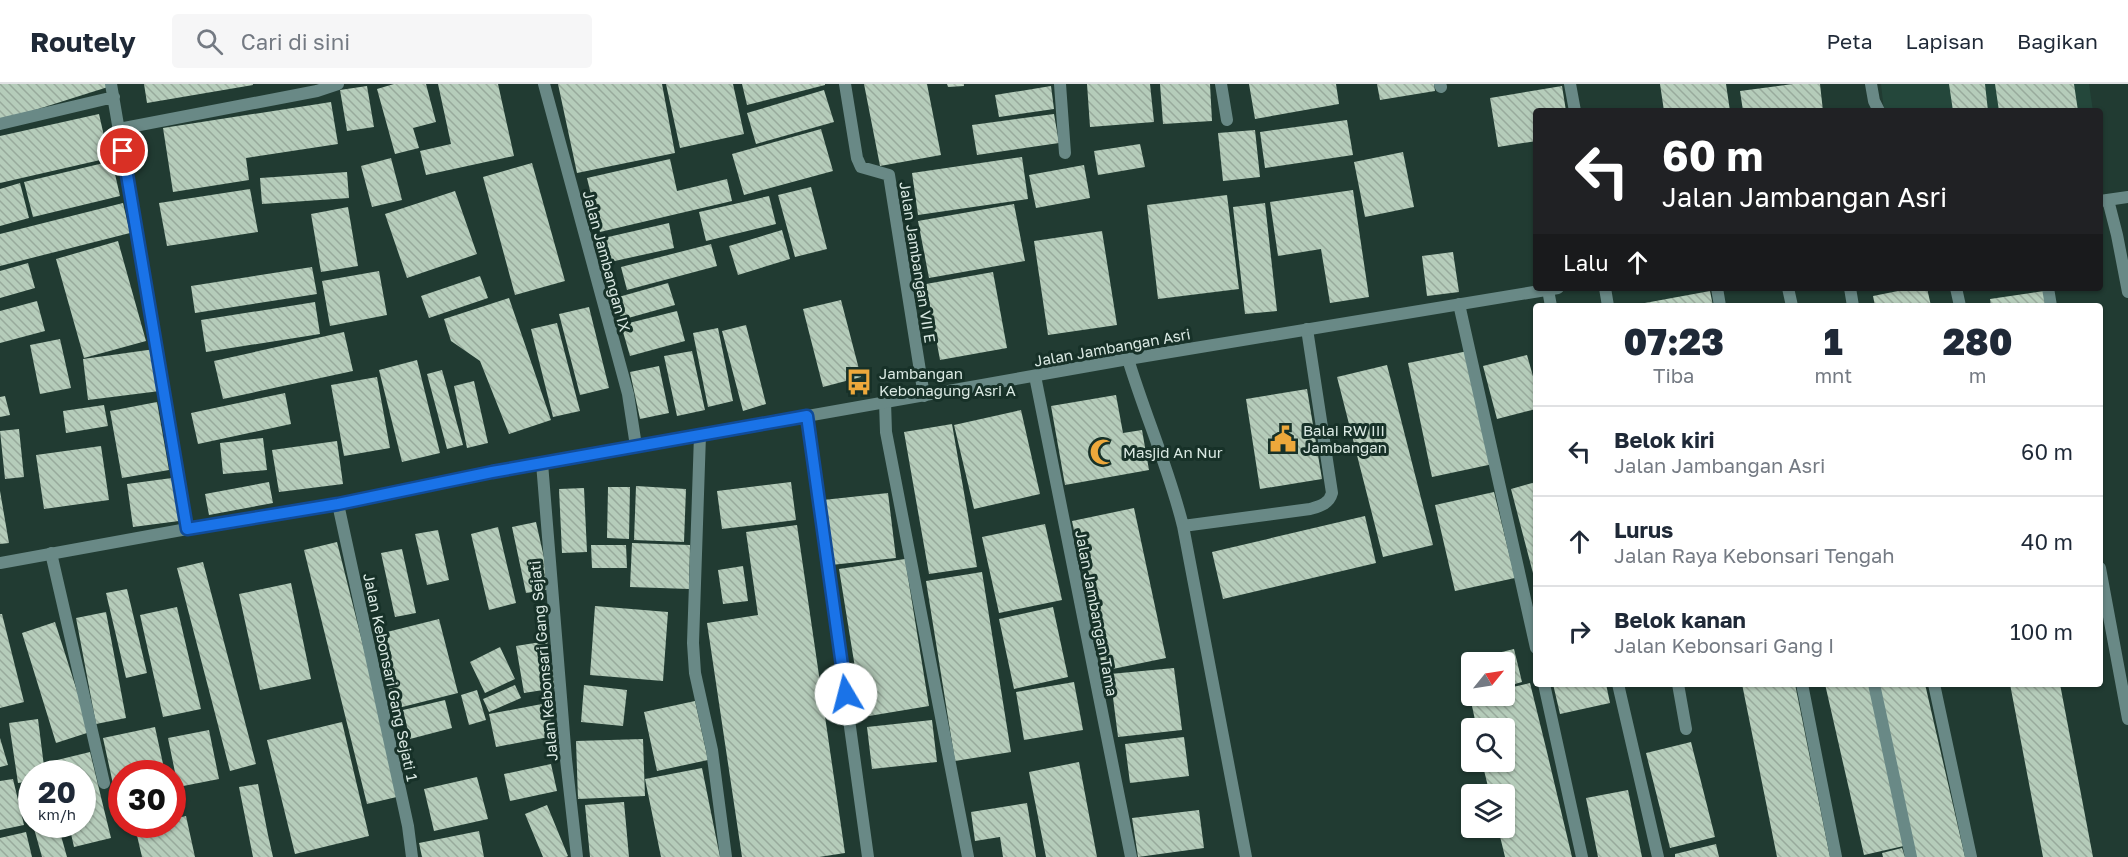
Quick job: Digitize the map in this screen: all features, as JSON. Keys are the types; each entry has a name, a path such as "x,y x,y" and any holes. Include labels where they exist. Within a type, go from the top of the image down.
{"street":[{"path":"111,84 187,529"},
{"path":"120,129 318,91 338,84"},
{"name":"Jalan Jambangan IX","path":"544,84 628,394 636,446"},
{"name":"Jalan Jambangan VII E","path":"845,84 857,158 861,167 889,175 924,396"},
{"path":"1060,84 1065,153"},
{"path":"1221,84 1227,120"},
{"path":"1570,84 1574,108"},
{"path":"1871,84 1878,108"},
{"path":"0,124 114,97"},
{"path":"2128,197 2104,200 2117,235 2128,292"},
{"name":"Jalan Jambangan Asri","path":"0,563 338,504 542,463 1128,359 1540,291"},
{"path":"1459,304 1533,635"},
{"path":"1183,526 1303,511 1322,505 1330,499 1332,493 1307,329"},
{"path":"1128,359 1142,407 1175,494 1183,526 1246,857"},
{"name":"Jalan Jambangan Tama","path":"1035,376 1131,857"},
{"path":"885,402 886,432 968,857"},
{"path":"807,416 868,857"},
{"path":"700,435 693,643 695,673 712,750 726,857"},
{"name":"Jalan Kebonsari Gang Sejati","path":"542,463 566,759 577,857"},
{"name":"Jalan Kebonsari Gang Sejati 1","path":"338,504 408,826 412,857"},
{"path":"51,554 104,783"},
{"path":"2103,584 2128,719"},
{"path":"1545,687 1582,857"},
{"path":"1619,687 1658,857"},
{"path":"1679,687 1686,729"},
{"path":"1803,687 1836,857"},
{"path":"1875,687 1911,857"},
{"path":"1935,687 1971,857"}],"shaded area":[{"path":"1881,84 2089,84 2093,108 1884,108"}],"building":[{"path":"0,84 107,84 108,87 0,121"},
{"path":"144,84 253,84 253,85 147,103"},
{"path":"394,84 426,84 436,122 413,128 419,148 395,154 377,89"},
{"path":"438,84 498,84 514,156 426,175 420,151 451,144"},
{"path":"558,84 662,84 675,153 577,173"},
{"path":"666,84 733,84 744,134 680,148"},
{"path":"742,84 825,84 825,85 747,105"},
{"path":"864,84 927,84 941,155 880,166"},
{"path":"947,84 964,84 964,86 948,87"},
{"path":"1087,84 1150,84 1154,122 1090,127"},
{"path":"1160,84 1210,84 1212,121 1163,124"},
{"path":"1249,84 1336,84 1339,104 1255,119"},
{"path":"1377,84 1434,84 1435,91 1380,100"},
{"path":"1660,84 1726,84 1730,108 1664,108"},
{"path":"1793,84 1820,84 1823,108 1743,108 1740,91"},
{"path":"1949,84 1985,84 1988,108 1953,108"},
{"path":"1995,84 2074,84 2078,108 1999,108"},
{"path":"367,86 374,127 347,131 340,90"},
{"path":"1051,86 1054,109 999,117 995,95"},
{"path":"1562,86 1566,108 1533,108 1533,141 1498,147 1490,98"},
{"path":"824,90 834,122 756,144 747,113"},
{"path":"331,102 338,144 246,158 249,180 173,192 163,128"},
{"path":"99,114 109,158 0,183 0,136"},
{"path":"1054,114 1059,143 977,155 972,125"},
{"path":"1347,120 1353,155 1265,168 1260,132"},
{"path":"821,129 833,171 744,195 732,154"},
{"path":"1255,130 1260,177 1223,181 1218,133"},
{"path":"1140,144 1145,167 1098,175 1094,151"},
{"path":"1403,152 1414,207 1365,217 1354,162"},
{"path":"1022,157 1028,199 918,215 912,173"},
{"path":"391,158 402,200 372,207 361,166"},
{"path":"670,159 677,191 727,179 732,201 600,232 587,178"},
{"path":"112,161 120,196 33,217 24,182"},
{"path":"532,163 565,281 515,295 483,177"},
{"path":"1084,165 1090,198 1036,208 1029,175"},
{"path":"347,172 349,198 262,204 260,178"},
{"path":"20,183 29,218 0,226 0,189"},
{"path":"811,187 827,249 795,257 778,195"},
{"path":"250,189 258,232 167,246 159,203"},
{"path":"1353,190 1369,297 1330,303 1321,249 1278,256 1270,202"},
{"path":"455,191 477,254 407,278 385,214"},
{"path":"1227,195 1239,289 1158,299 1147,205"},
{"path":"769,196 776,224 706,241 699,212"},
{"path":"123,203 130,233 0,266 0,234"},
{"path":"1265,203 1277,311 1245,314 1233,207"},
{"path":"1014,204 1025,261 929,278 918,221"},
{"path":"348,207 358,266 321,272 311,214"},
{"path":"669,223 674,248 601,264 595,240"},
{"path":"782,230 790,259 738,275 729,246"},
{"path":"1102,231 1117,325 1048,335 1034,241"},
{"path":"118,241 146,341 84,358 56,259"},
{"path":"711,244 717,266 627,290 621,267"},
{"path":"1453,252 1459,292 1427,296 1422,256"},
{"path":"28,263 35,288 0,298 0,271"},
{"path":"312,267 317,294 195,313 191,286"},
{"path":"379,271 387,315 330,326 322,281"},
{"path":"993,272 1007,348 940,360 926,284"},
{"path":"480,276 488,298 429,318 421,296"},
{"path":"668,283 675,305 621,320 615,298"},
{"path":"1710,291 1712,303 1645,303"},
{"path":"1898,291 1928,291 1930,303 1874,303 1873,296"},
{"path":"2044,291 2046,303 1991,303 1990,299"},
{"path":"509,298 551,420 509,434 480,361 451,341 444,319"},
{"path":"841,300 861,377 823,387 803,309"},
{"path":"37,301 45,331 0,343 0,311"},
{"path":"315,302 320,334 206,352 201,320"},
{"path":"589,307 609,388 580,395 559,314"},
{"path":"677,311 685,341 630,356 621,325"},
{"path":"557,323 580,411 553,417 531,329"},
{"path":"746,325 766,404 743,411 722,331"},
{"path":"718,328 733,401 708,407 693,333"},
{"path":"344,332 353,371 223,399 214,361"},
{"path":"60,339 71,388 40,394 30,345"},
{"path":"155,349 160,391 88,400 83,359"},
{"path":"692,351 705,410 677,416 664,356"},
{"path":"1468,351 1493,464 1432,477 1408,363"},
{"path":"1527,355 1533,376 1533,410 1497,419 1483,366"},
{"path":"417,360 440,453 402,462 379,370"},
{"path":"1387,365 1433,545 1383,557 1337,377"},
{"path":"659,366 669,413 640,419 630,372"},
{"path":"442,370 463,445 447,449 427,374"},
{"path":"377,377 390,448 344,456 331,385"},
{"path":"474,381 488,443 467,448 454,386"},
{"name":"Balai RW III Jambangan","path":"1307,389 1322,479 1260,489 1246,399"},
{"path":"285,393 291,424 198,444 191,413"},
{"name":"Masjid An Nur","path":"1116,395 1123,433 1142,430 1149,470 1065,485 1051,406"},
{"path":"5,396 10,415 0,417 0,397"},
{"path":"157,402 169,470 122,478 110,411"},
{"path":"104,405 108,426 66,433 63,411"},
{"path":"1021,410 1040,494 974,509 954,425"},
{"path":"952,424 977,567 929,574 904,432"},
{"path":"19,429 24,477 5,479 0,431"},
{"path":"263,438 267,470 223,474 220,443"},
{"path":"337,441 343,484 279,492 272,450"},
{"path":"101,446 109,500 44,509 36,455"},
{"path":"172,478 179,521 133,527 127,484"},
{"path":"269,482 273,503 209,515 205,494"},
{"path":"791,482 796,520 722,529 717,491"},
{"path":"1533,483 1533,573 1511,489"},
{"path":"636,486 686,489 684,542 634,540"},
{"path":"608,487 630,487 629,539 607,538"},
{"path":"584,488 587,552 562,553 559,489"},
{"path":"0,491 9,543 0,544"},
{"path":"1494,492 1515,578 1455,591 1435,505"},
{"path":"888,493 896,558 831,565 823,500"},
{"path":"1134,508 1166,658 1103,671 1072,521"},
{"path":"1365,516 1376,563 1223,599 1212,552"},
{"path":"536,522 551,589 526,593 512,527"},
{"path":"1045,524 1062,600 999,613 982,537"},
{"path":"797,525 845,853 819,857 742,857 707,623 758,615 746,532"},
{"path":"498,527 516,603 489,610 471,534"},
{"path":"438,530 449,580 427,585 415,534"},
{"path":"337,542 401,796 367,804 304,550"},
{"path":"632,543 690,545 689,589 630,587"},
{"path":"591,545 626,545 627,568 592,568"},
{"path":"402,549 416,613 395,617 381,553"},
{"path":"905,559 929,706 863,717 839,569"},
{"path":"203,562 256,764 230,771 177,568"},
{"path":"743,566 748,601 723,604 718,570"},
{"path":"982,572 1011,752 955,761 926,581"},
{"path":"291,583 311,679 260,690 239,594"},
{"path":"127,589 147,673 126,678 106,593"},
{"path":"595,606 668,612 663,681 590,675"},
{"path":"177,607 201,709 163,717 140,615"},
{"path":"1053,607 1068,677 1014,689 999,619"},
{"path":"106,612 126,718 96,724 76,618"},
{"path":"0,614 2,614 24,702 0,708"},
{"path":"439,619 458,693 394,709 375,635"},
{"path":"55,622 90,732 56,743 22,633"},
{"path":"547,641 556,688 524,693 516,646"},
{"path":"500,647 515,679 485,693 470,662"},
{"path":"1515,653 1522,682 1515,684"},
{"path":"1174,668 1182,730 1118,737 1110,674"},
{"path":"1074,682 1083,730 1024,740 1016,692"},
{"path":"1530,683 1572,857 1505,857 1500,838 1515,838 1515,784 1487,784 1484,772 1515,772 1515,718 1475,718 1472,706 1515,706 1515,686"},
{"path":"515,685 521,698 489,712 483,699"},
{"path":"584,685 627,690 623,726 581,722"},
{"path":"1554,687 1607,687 1610,703 1560,714"},
{"path":"1743,687 1796,687 1830,857 1777,857"},
{"path":"1826,687 1873,687 1908,845 1864,855"},
{"path":"1876,687 1926,687 1965,857 1915,857"},
{"path":"2011,687 2061,687 2093,857 2043,857"},
{"path":"477,690 486,720 469,725 461,695"},
{"path":"445,700 452,728 410,739 403,710"},
{"path":"695,701 708,760 657,771 644,712"},
{"path":"547,703 554,736 496,747 489,714"},
{"path":"38,719 43,760 18,760 18,783 9,723"},
{"path":"932,720 937,762 872,769 867,727"},
{"path":"342,722 369,836 295,854 267,740"},
{"path":"155,727 162,760 108,761 103,738"},
{"path":"209,730 219,779 186,785 186,760 172,760 168,738"},
{"path":"1184,737 1189,776 1130,783 1125,744"},
{"path":"0,738 8,765 0,767"},
{"path":"643,739 645,796 578,799 576,741"},
{"path":"1691,742 1715,837 1670,848 1646,753"},
{"path":"90,752 92,760 57,760"},
{"path":"1079,762 1097,857 1046,857 1029,772"},
{"path":"551,764 557,791 510,801 504,774"},
{"path":"702,768 720,857 661,857 645,779"},
{"path":"96,777 108,826 108,838 111,838 74,847 72,838 96,838"},
{"path":"477,777 488,819 434,831 424,789"},
{"path":"13,779 18,800 18,826 0,830 0,781"},
{"path":"258,784 273,857 253,857 239,787"},
{"path":"1628,790 1642,857 1598,857 1586,798"},
{"path":"624,802 629,857 590,857 585,805"},
{"path":"1027,803 1036,857 1003,857 1000,837 975,841 971,812"},
{"path":"547,805 568,856 566,857 543,857 525,814"},
{"path":"1199,810 1204,848 1138,857 1132,818"},
{"path":"186,816 195,857 142,857 138,838 186,838"},
{"path":"479,831 484,857 422,857 419,843"},
{"path":"18,834 18,838 27,838 32,857 0,857 0,838"},
{"path":"37,838 62,838 67,857 42,857"},
{"path":"1716,844 1719,857 1675,857 1675,854"},
{"path":"1902,848 1905,857 1883,857 1882,853"}],"place":[{"name":"Jambangan Kebonagung Asri A","path":"859,382"},
{"name":"Balai RW III Jambangan","path":"1283,439"},
{"name":"Masjid An Nur","path":"1103,452"}],"route":[{"path":"123,151 187,529 338,504 492,472 807,416 846,694"}]}
